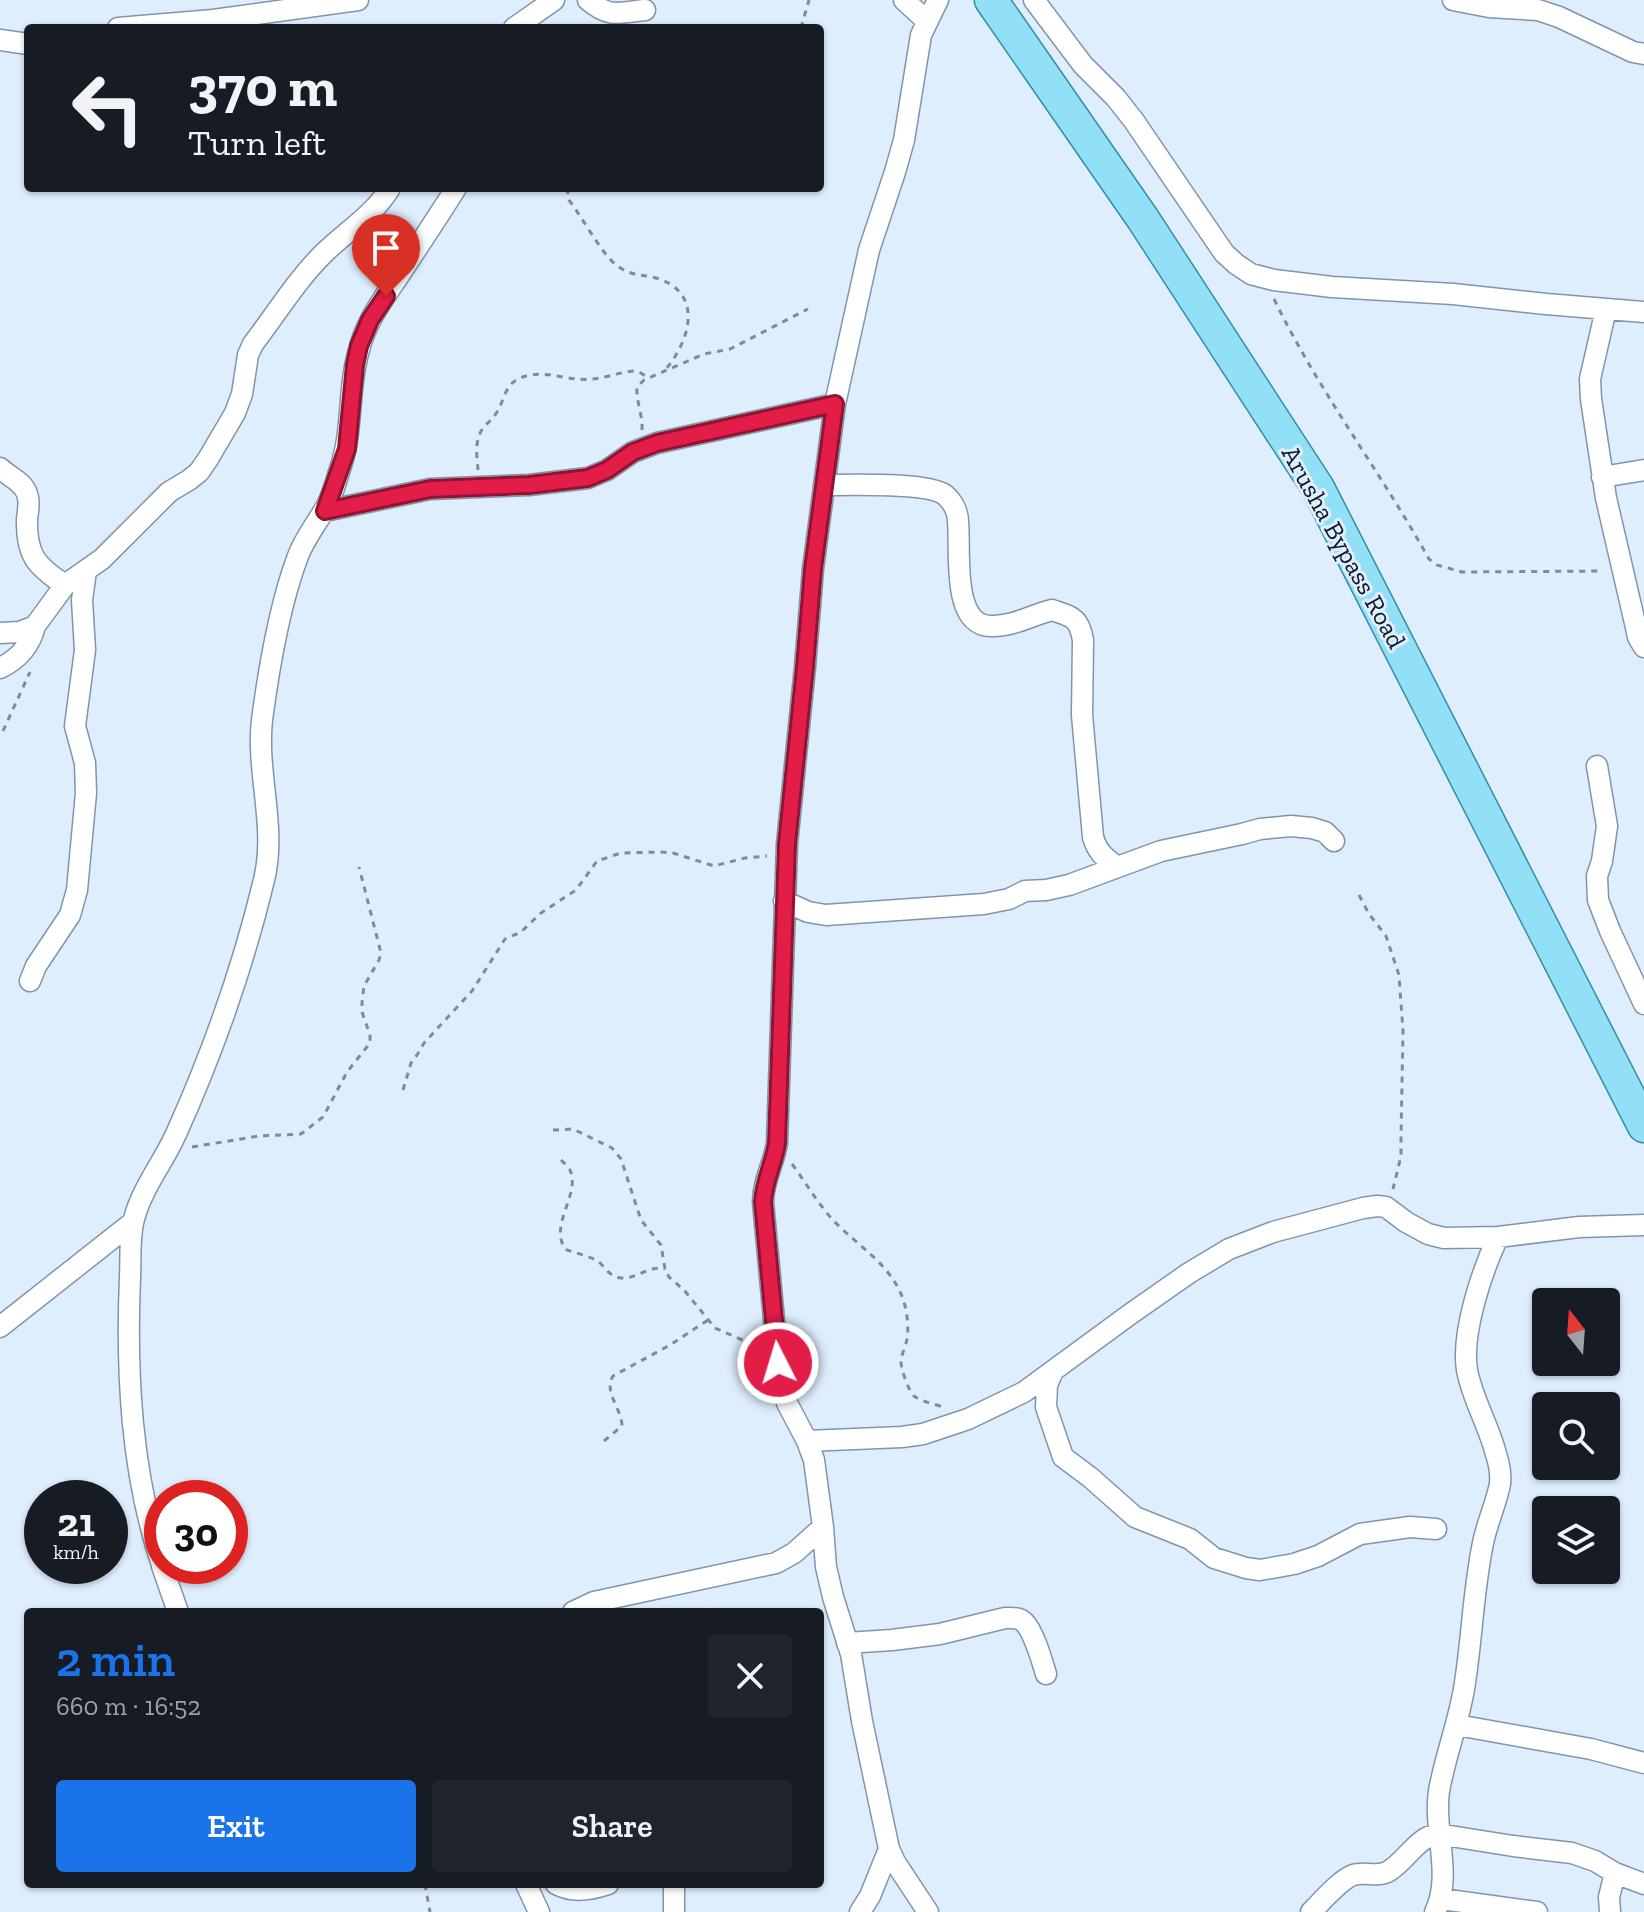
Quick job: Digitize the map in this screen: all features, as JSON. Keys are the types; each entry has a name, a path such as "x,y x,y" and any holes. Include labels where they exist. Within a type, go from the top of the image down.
{"main road":[{"name":"Arusha Bypass Road","path":"991,0 1143,219 1318,488 1644,1126"}],"street":[{"path":"166,24 358,0"},
{"path":"520,24 554,0"},
{"path":"588,0 602,11 612,13 650,5"},
{"path":"904,0 927,21"},
{"path":"928,1912 889,1849 847,1643 826,1567 817,1481 807,1441 787,1403 778,1363 763,1188 777,1143 787,844 813,569 835,404 869,250 904,140 921,35 938,0"},
{"path":"1034,0 1083,65 1134,121 1224,253 1251,274 1332,287 1453,294 1644,312"},
{"path":"1453,0 1489,7 1538,10 1644,54"},
{"path":"629,24 650,5"},
{"path":"0,40 24,43"},
{"path":"0,668 19,656 65,585 117,545 169,492 199,472 235,413 253,344 299,281 387,192"},
{"path":"144,1495 129,1389 133,1222 141,1199 168,1149 227,1010 265,877 268,837 260,748 282,607 302,547 325,511 347,449 359,346 370,320 453,192"},
{"path":"1606,309 1590,379 1591,399 1602,477 1638,637 1644,647"},
{"path":"325,511 430,489 543,484 588,478 607,470 633,452 657,443 835,404"},
{"path":"0,468 23,486 28,495 27,532 35,560 44,571 65,585"},
{"path":"1602,477 1644,470"},
{"path":"824,485 911,488 934,490 945,495 955,507 958,520 962,594 967,611 977,622 990,627 1011,624 1052,610 1076,619 1083,640 1082,715 1093,837 1103,857 1117,867"},
{"path":"30,981 36,966 70,915 77,890 86,793 85,763 75,726 85,650 82,600 86,571"},
{"path":"0,633 34,632"},
{"path":"1597,766 1607,826 1606,844 1597,876 1598,900 1644,1004"},
{"path":"784,901 808,912 826,915 984,904 1009,899 1025,891 1069,885 1161,851 1274,826 1312,828 1325,832 1334,841"},
{"path":"807,1441 902,1437 923,1434 968,1419 1024,1392 1141,1306 1229,1249 1273,1232 1363,1208 1386,1207 1428,1234 1444,1238 1498,1237 1579,1227 1644,1225"},
{"path":"0,1327 133,1222"},
{"path":"1498,1237 1487,1260 1468,1329 1466,1349 1467,1370 1494,1445 1500,1483 1483,1541 1457,1725 1439,1790 1438,1834 1443,1872 1438,1905 1537,1912"},
{"path":"1053,1371 1047,1385 1046,1407 1063,1457 1135,1517 1190,1539 1214,1558 1260,1570 1318,1556 1360,1534 1410,1527 1436,1529"},
{"path":"581,1608 594,1602 776,1563 794,1553 823,1527"},
{"path":"168,1584 177,1608"},
{"path":"847,1643 940,1634 1015,1617 1023,1621 1028,1629 1046,1674"},
{"path":"1457,1725 1591,1749 1644,1763"},
{"path":"1311,1912 1348,1877 1384,1874 1428,1836 1438,1834 1572,1853 1632,1876 1609,1897 1610,1912"},
{"path":"860,1912 889,1849"},
{"path":"528,1888 539,1912"},
{"path":"566,1888 591,1888"},
{"path":"674,1888 674,1912"}],"path":[{"path":"802,24 809,0"},
{"path":"568,192 569,200 613,263 629,275 665,281 674,286 683,298 688,313 686,337 664,371"},
{"path":"1264,277 1287,327 1326,394 1429,559 1446,569 1462,572 1623,571"},
{"path":"633,452 641,437 643,421 637,387 644,380 704,354 730,349 808,309"},
{"path":"479,486 476,453 481,430 498,411 509,386 518,379 545,374 590,380 634,371 649,378"},
{"path":"3,731 32,665 34,632"},
{"path":"403,1090 411,1063 424,1043 472,991 505,939 521,932 541,913 576,890 597,861 621,853 661,852 719,866 773,854 787,844"},
{"path":"168,1149 216,1145 259,1136 301,1134 323,1117 347,1072 370,1043 362,1012 364,986 381,953 359,867"},
{"path":"1359,895 1386,936 1399,975 1403,1031 1401,1156 1386,1207"},
{"path":"553,1130 573,1129 612,1148 621,1159 641,1220 661,1245 669,1277 719,1331 747,1340 778,1363"},
{"path":"777,1143 831,1218 887,1270 896,1284 904,1304 907,1326 908,1336 901,1363 909,1390 914,1396 968,1419"},
{"path":"561,1160 572,1176 559,1239 565,1249 597,1260 607,1272 618,1278 654,1268 665,1269"},
{"path":"604,1441 622,1426 622,1418 609,1388 613,1376 708,1320"},
{"path":"426,1888 430,1912"}],"route":[{"path":"386,296 370,320 359,346 347,449 325,511 430,489 529,485 588,478 607,470 633,452 657,443 835,404 813,569 787,844 777,1143 763,1188 778,1363"}]}
